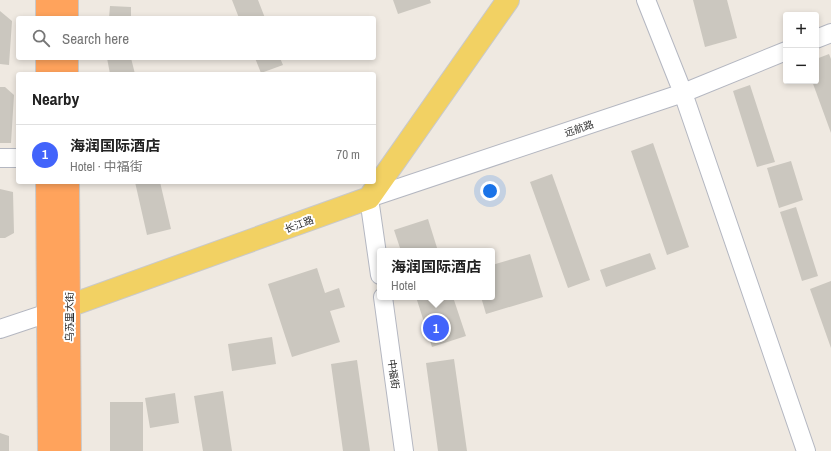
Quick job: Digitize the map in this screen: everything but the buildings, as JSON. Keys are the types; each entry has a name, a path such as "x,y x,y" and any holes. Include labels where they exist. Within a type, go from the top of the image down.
{"highway":[{"path":"46,0 47,16"},
{"path":"67,0 67,16"},
{"path":"47,60 47,72"},
{"path":"67,60 67,72"},
{"path":"47,184 48,451"},
{"name":"乌苏里大街","path":"68,184 70,451"}],"main road":[{"path":"369,198 508,0"},
{"name":"长江路","path":"48,313 369,198"}],"street":[{"path":"646,0 683,93 806,451"},
{"path":"819,38 831,33"},
{"name":"远航路","path":"369,198 683,93 783,52"},
{"path":"0,158 16,158"},
{"path":"369,198 377,254"},
{"name":"中福街","path":"383,300 404,451"},
{"name":"长江路","path":"0,329 48,313"}],"place":[{"name":"海润国际酒店","path":"436,328"}]}
